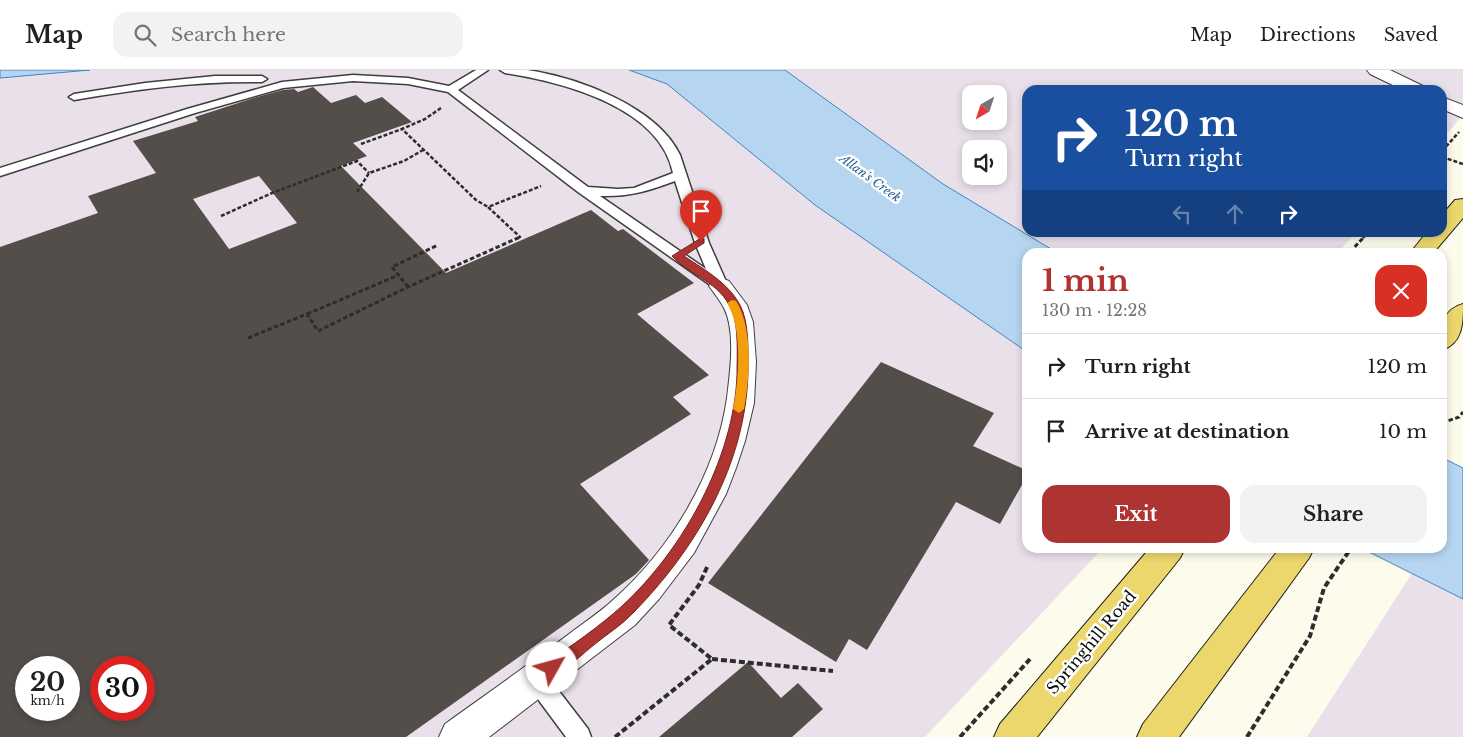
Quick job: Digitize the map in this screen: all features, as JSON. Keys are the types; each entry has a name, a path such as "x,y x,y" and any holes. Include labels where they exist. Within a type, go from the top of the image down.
{"main road":[{"path":"1447,223 1463,205"},
{"path":"1425,248 1435,237"},
{"path":"1447,334 1463,312"},
{"name":"Springhill Road","path":"1013,737 1166,553"},
{"path":"1156,737 1294,553"}],"street":[{"path":"1376,70 1408,85"},
{"path":"458,737 537,680 627,610 663,571 700,517 720,476 733,438 742,394 743,349 738,312 721,286"}],"lane":[{"path":"74,97 139,85 184,80 262,79 324,70"},
{"path":"451,90 483,70"},
{"path":"505,70 542,76 586,89 629,111 654,129 669,144 701,241 721,286"},
{"path":"0,172 191,110 282,85 353,78 408,82 451,90 586,191 721,286"},
{"path":"191,110 211,96 262,79"},
{"path":"586,191 618,193 636,191 680,175"},
{"path":"677,256 701,241"},
{"path":"537,680 580,737"}],"path":[{"path":"361,144 425,119 445,105"},
{"path":"1447,145 1463,128"},
{"path":"307,314 318,331 408,287 520,237 488,207 476,200 402,129"},
{"path":"357,192 369,173 404,161 423,150"},
{"path":"1447,159 1463,164"},
{"path":"221,216 272,193 357,161 369,173"},
{"path":"488,207 543,186 534,179"},
{"path":"1354,248 1364,237"},
{"path":"408,287 392,267 438,245"},
{"path":"248,338 398,275"},
{"path":"1447,421 1459,417 1463,412"},
{"path":"1246,737 1310,636 1324,588 1348,553"},
{"path":"711,560 699,585 669,625 712,659 833,671"},
{"path":"615,737 712,659"}],"shaded area":[{"path":"0,70 1463,70 1463,115 1447,133 1447,85 1022,85 1022,237 1352,237 1342,248 1022,248 1022,553 1098,553 925,737 0,737"},
{"path":"1463,494 1463,737 1307,737 1425,553 1447,553 1447,535"}],"water":[{"path":"0,70 90,70 0,78"},
{"name":"Allan's Creek","path":"629,70 785,70 943,184 1022,232 1022,237 1031,237 1049,248 1022,248 1022,349 815,205 667,84"},
{"path":"1447,460 1463,468 1463,599 1371,553 1447,553"}],"building":[{"path":"313,87 331,103 356,95 365,103 382,97 412,122 353,143 367,156 341,166 446,273 591,210 618,231 623,229 694,283 637,314 709,375 673,397 691,414 580,484 649,560 636,574 406,737 0,737 0,247 98,213 88,196 156,173 133,141 198,121 195,117 257,97 294,89 298,92","holes":["259,176 297,223 229,249 193,199"]},
{"path":"881,362 994,413 973,446 1022,468 1022,485 1000,524 956,502 867,650 849,639 836,662 708,583"},
{"path":"748,662 781,698 798,683 823,709 792,737 659,737"}],"slow traffic":[{"path":"732,303 738,312 743,349 742,394 739,409"}],"route":[{"path":"552,668 627,610 663,571 700,517 720,476 733,438 742,394 743,349 738,312 721,286 677,256 701,241"}]}
